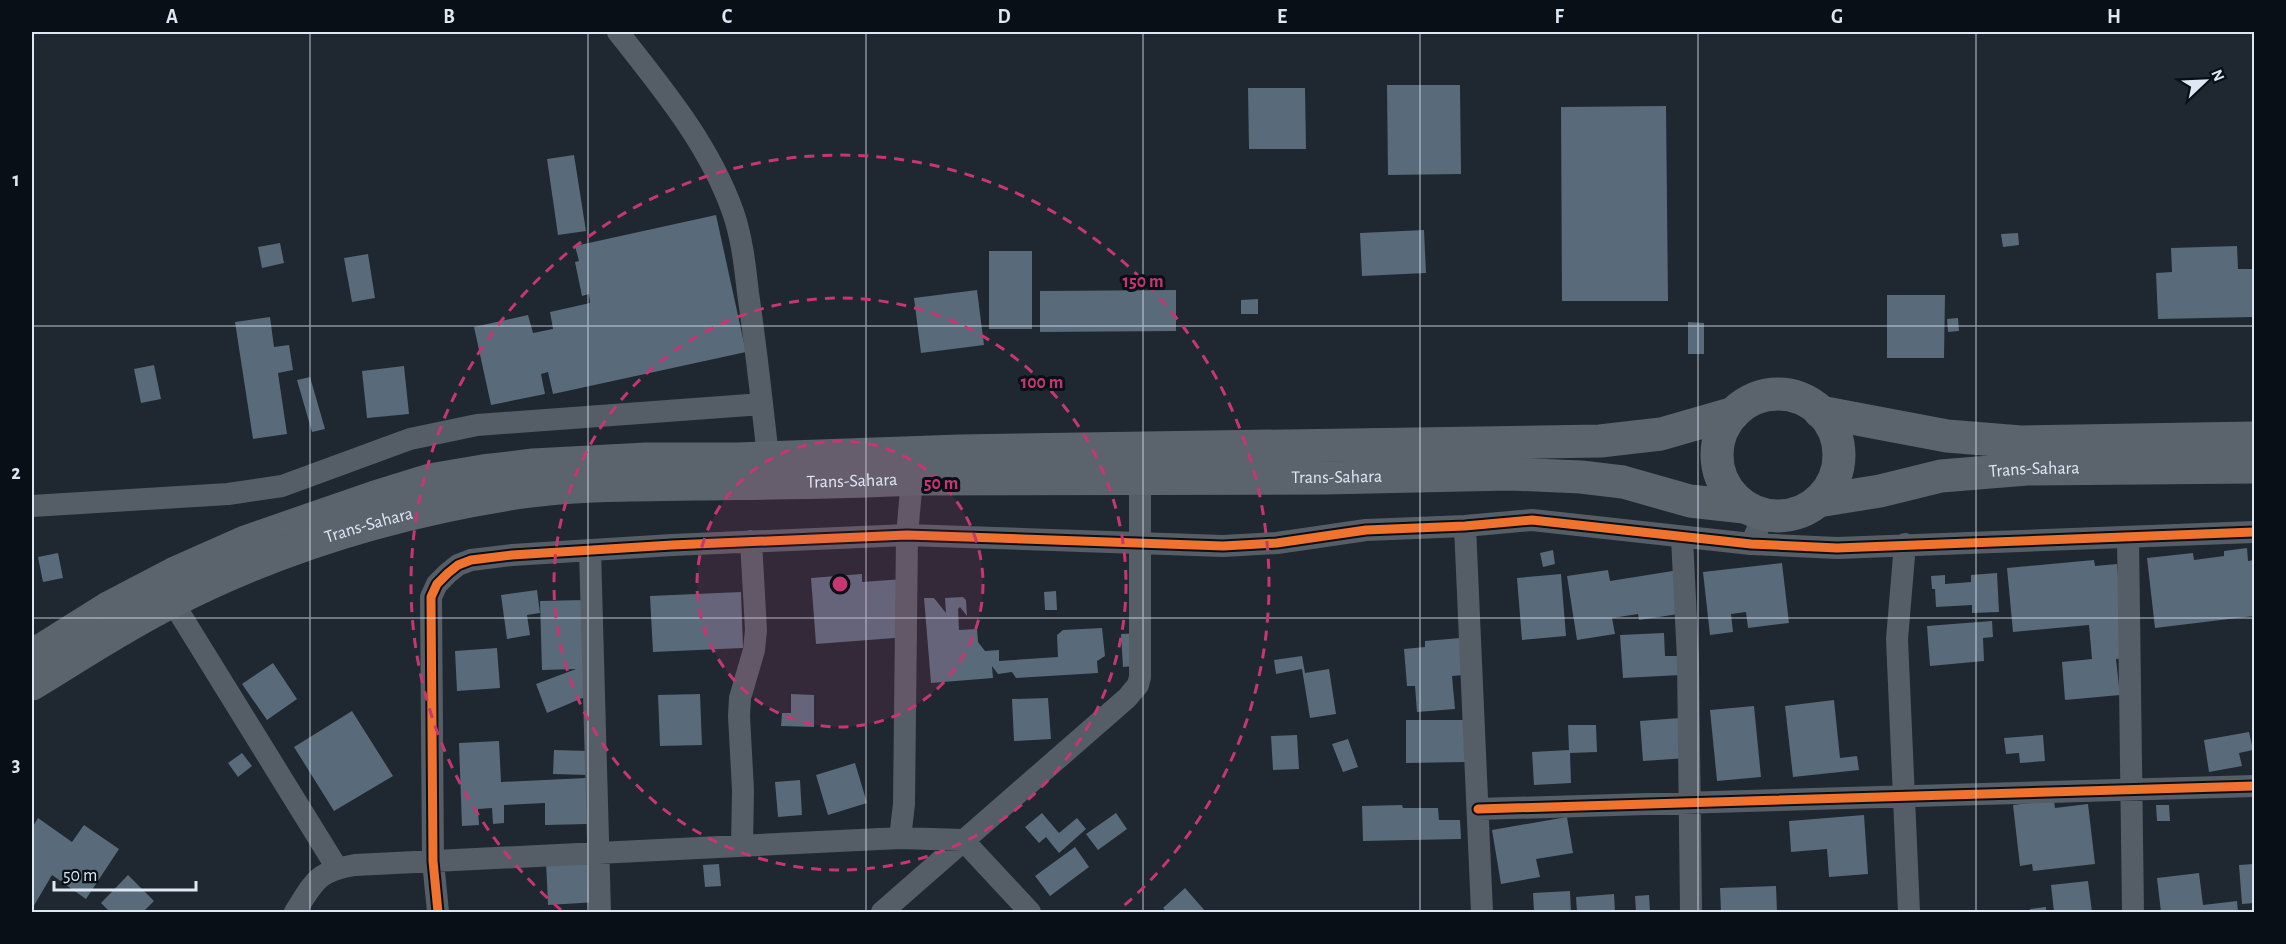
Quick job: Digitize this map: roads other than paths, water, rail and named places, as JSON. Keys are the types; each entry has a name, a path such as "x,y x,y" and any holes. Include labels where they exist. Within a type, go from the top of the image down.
{"highway":[{"path":"1771,394 1793,396 1813,405 1820,412 1837,439 1839,460 1834,480 1818,501 1805,510 1785,516 1754,511 1729,492 1720,473 1717,452 1722,431 1734,413 1750,400 1771,394"},
{"name":"Trans-Sahara","path":"1820,412 1947,436 2021,442 2254,438"},
{"name":"Trans-Sahara","path":"32,656 110,607 175,573 245,542 430,480 533,465 646,459 971,451 1600,441 1660,434 1734,413"},
{"name":"Trans-Sahara","path":"1818,501 1880,491 1941,476 2027,469 2254,467"},
{"name":"Trans-Sahara","path":"32,684 172,601 263,561 315,542 435,508 524,492 637,484 853,482 912,479 1325,478 1510,474 1581,477 1623,482 1690,501 1754,511"}],"street":[{"path":"618,32 689,125 716,174 733,212 741,242 768,457"},
{"path":"32,506 228,494 282,486 410,439 477,425 762,404"},
{"path":"882,912 1077,743 1127,698 1138,685 1140,677 1140,478"},
{"path":"900,838 904,804 907,535 912,479"},
{"path":"1751,544 1754,511"},
{"path":"438,912 433,861 431,597 436,584 458,565 471,560 591,550 907,535 1223,546 1278,543 1366,530 1465,526 1532,520 1682,538 1837,548 1905,544 2019,543 2254,532"},
{"path":"1465,526 1482,912"},
{"path":"2128,537 2133,912"},
{"path":"1682,538 1688,660 1691,912"},
{"path":"742,846 740,698 754,650 756,630 751,541"},
{"path":"1905,544 1897,639 1909,912"},
{"path":"591,550 600,912"},
{"path":"172,601 337,868"},
{"path":"1478,809 2254,786"},
{"path":"295,912 317,879 337,868 355,865 900,838 963,840 1030,912"}]}
